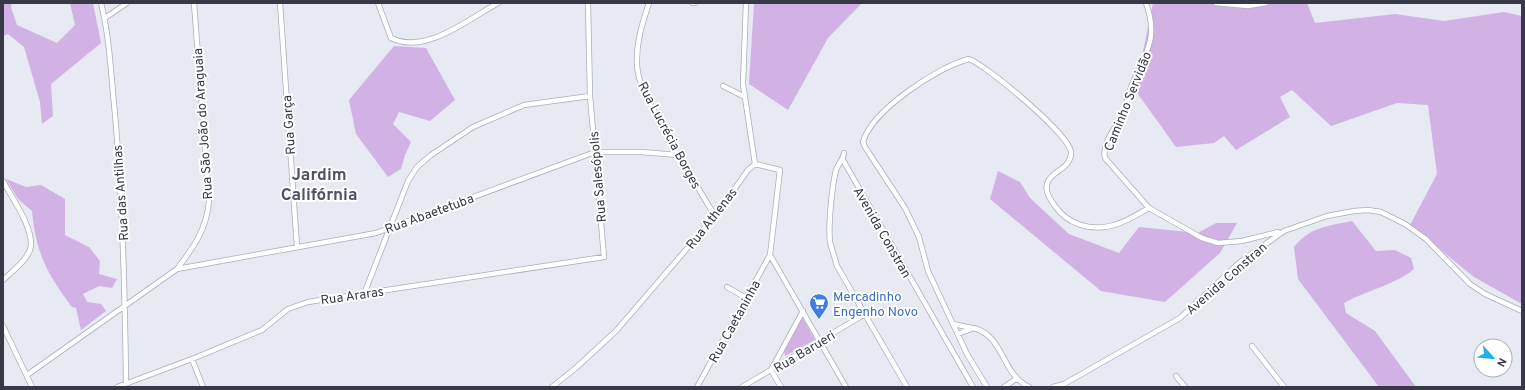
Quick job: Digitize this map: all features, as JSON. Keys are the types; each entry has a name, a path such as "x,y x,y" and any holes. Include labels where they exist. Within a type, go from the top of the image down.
{"street":[{"name":"Rua das Antilhas","path":"101,3 105,18 122,206 126,383"},
{"path":"105,18 127,3"},
{"name":"Rua São João do Araguaia","path":"27,375 177,270 194,247 202,232 208,215 208,201 194,3"},
{"name":"Rua Garça","path":"280,3 297,247"},
{"path":"378,3 392,38 415,43 437,37 498,3"},
{"name":"Rua Salesópolis","path":"588,3 590,96 604,257"},
{"name":"Rua Lucrécia Borges","path":"648,3 640,28 637,48 639,80 678,155 715,216"},
{"path":"746,3 743,84 755,164 780,170 770,255 846,387"},
{"name":"Caminho Servidão","path":"1146,3 1152,19 1152,36 1145,57 1130,90 1124,112 1104,149 1104,154 1110,164 1149,208 1202,238 1218,243 1242,241 1284,231"},
{"path":"1216,3 1248,6 1266,3"},
{"path":"987,387 958,334 928,271 913,224 905,208 863,142 870,126 885,110 904,94 956,62 969,59 976,62 1040,113 1069,144 1071,151 1070,160 1064,168 1048,180 1046,186 1048,196 1060,213 1075,223 1093,228 1114,225 1149,208"},
{"path":"722,86 745,97"},
{"path":"364,294 408,181 417,167 431,155 473,127 524,105 590,96"},
{"name":"Rua Abaetetuba","path":"177,270 376,233 391,226 595,152 641,152 678,155"},
{"path":"844,153 843,160 837,168 835,177 830,242 837,266 908,387"},
{"name":"Avenida Constran","path":"843,160 972,387"},
{"name":"Rua Athenas","path":"552,387 577,368 616,331 715,216 748,170 755,164"},
{"path":"3,181 24,219 32,242 29,251 23,260 3,280"},
{"name":"Avenida Constran","path":"1053,387 1064,384 1180,318 1239,263 1284,231 1328,216 1354,211 1368,210 1380,212 1404,224 1426,239 1452,267 1475,287 1485,294 1522,311"},
{"name":"Rua Caetaninha","path":"697,387 722,345 770,255"},
{"name":"Rua Araras","path":"117,387 192,359 262,330 288,309 308,302 604,257"},
{"path":"727,287 746,298"},
{"path":"781,387 771,370 803,311"},
{"name":"Rua Barueri","path":"742,387 865,314"},
{"path":"953,324 983,331 992,339 1016,379 1029,387"},
{"path":"3,326 32,387"},
{"path":"958,334 974,328"},
{"path":"1252,346 1284,387"},
{"path":"192,359 203,387"},
{"path":"1176,376 1185,387"},
{"path":"1004,387 1016,379"}],"shaded area":[{"path":"3,3 12,3 11,7 17,25 57,43 75,25 70,3 93,3 101,43 51,84 53,116 42,124 40,102 24,47 8,34 3,36"},
{"path":"754,3 862,3 828,38 788,110 749,84"},
{"path":"1153,3 1307,3 1315,23 1395,14 1444,21 1504,12 1522,16 1522,304 1474,277 1410,225 1437,174 1428,105 1397,103 1331,126 1292,90 1280,97 1290,117 1236,150 1224,136 1214,143 1176,147 1135,90"},
{"path":"394,46 426,48 455,100 430,121 399,112 393,124 411,142 401,169 388,177 356,134 349,100"},
{"path":"998,171 1020,182 1030,198 1069,234 1119,253 1139,227 1198,233 1216,223 1237,223 1220,253 1165,302 1101,291 990,199"},
{"path":"6,179 26,187 41,185 65,199 65,235 89,247 100,261 99,274 117,279 112,288 99,286 83,294 87,302 101,304 106,311 81,330 76,308 72,307 63,295 44,262 36,239 32,211 18,199"},
{"path":"1352,221 1376,251 1395,250 1411,258 1414,269 1407,274 1344,303 1346,313 1375,331 1416,387 1379,387 1298,279 1294,247 1300,240 1306,235 1320,228"},
{"path":"802,317 815,340 785,356 784,351"}],"place":[{"name":"Mercadinho Engenho Novo","path":"819,320"}],"district":[{"name":"Jardim Califórnia","path":"319,184"}]}
